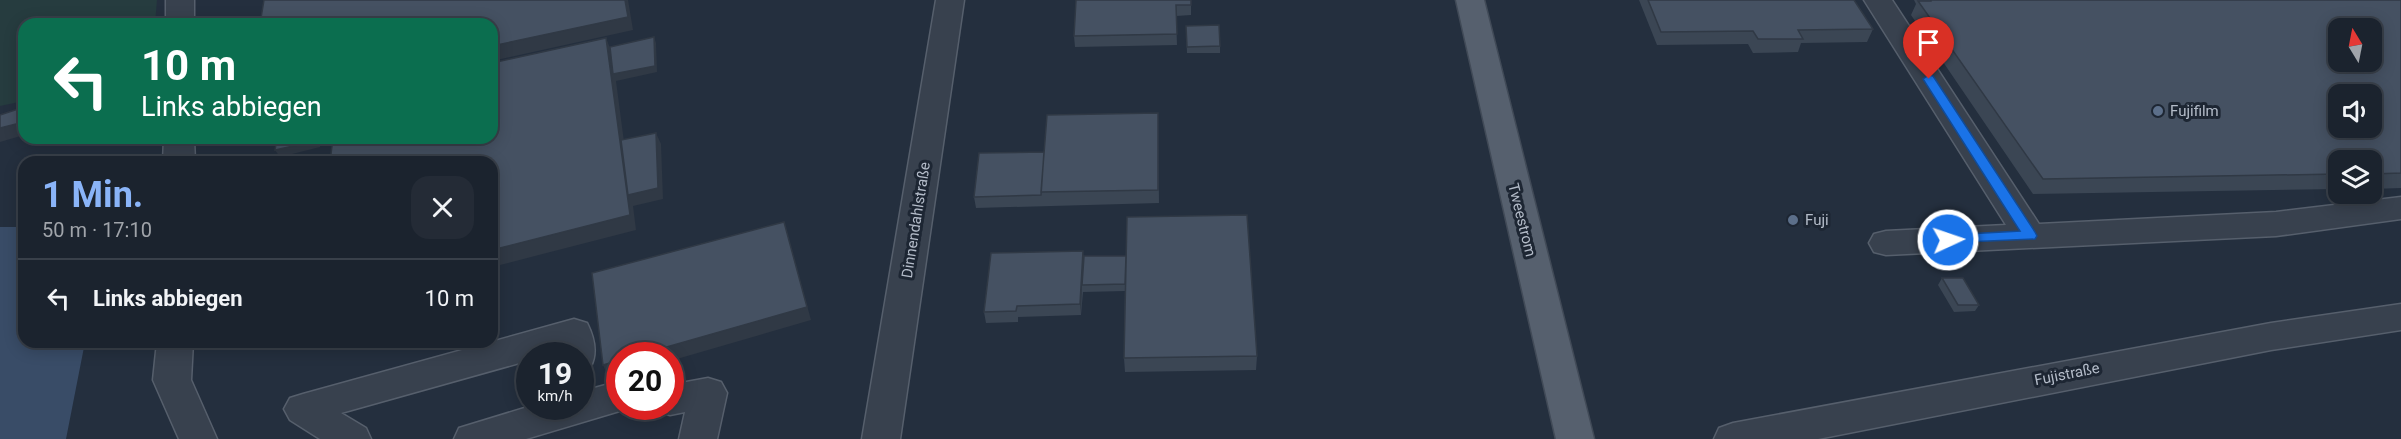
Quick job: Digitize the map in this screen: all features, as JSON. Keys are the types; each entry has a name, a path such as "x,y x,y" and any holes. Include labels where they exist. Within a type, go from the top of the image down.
{"main road":[{"name":"Tweestrom","path":"1470,0 1575,439"}],"street":[{"path":"180,0 180,18"},
{"name":"Dinnendahlstraße","path":"881,439 950,0"},
{"path":"1878,0 2030,236"},
{"path":"1886,243 2276,224 2401,208"},
{"name":"Fujistraße","path":"1733,439 1868,415 2078,371 2339,324 2401,317"},
{"path":"542,342 574,333 576,342"},
{"path":"175,348 172,380 198,439"},
{"path":"352,439 303,409 516,349"},
{"path":"473,439 603,400 594,388"},
{"path":"684,397 708,393 698,439"}],"green space":[{"path":"0,0 157,0 156,18 18,18 18,102 0,106"}],"water":[{"path":"0,227 18,227 18,348 84,348 66,439 0,439"}],"building":[{"path":"264,0 625,0 628,17 498,45 498,18 261,18"},
{"path":"1076,0 1191,0 1191,5 1176,5 1177,34 1074,36"},
{"path":"1648,0 1854,0 1873,29 1798,30 1803,39 1758,39 1753,31 1661,32"},
{"name":"Fujifilm","path":"2401,0 2401,173 2382,174 2382,150 2328,150 2328,174 2043,179 1918,1"},
{"path":"1219,25 1220,46 1187,47 1186,26"},
{"path":"654,37 655,66 613,74 610,47"},
{"path":"606,38 630,215 498,248 498,156 331,156 332,144 498,144 498,62"},
{"path":"18,109 18,124 0,128 0,115"},
{"path":"1158,113 1158,190 1041,192 1047,115"},
{"path":"656,133 658,188 628,195 621,140"},
{"path":"276,144 302,144 275,150"},
{"path":"1044,152 1041,195 974,197 979,153"},
{"path":"1247,215 1257,356 1124,358 1127,217"},
{"path":"784,222 807,307 684,342 606,342 606,364 603,365 592,273"},
{"path":"1083,251 1080,304 1017,306 1016,311 984,312 991,253"},
{"path":"1084,256 1126,256 1125,284 1082,285"},
{"path":"1942,278 1963,278 1979,305 1958,305"}],"place":[{"name":"Fujifilm","path":"2158,111"},
{"name":"Fuji","path":"1793,220"}],"route":[{"path":"1929,79 2030,236 1948,240"}]}
